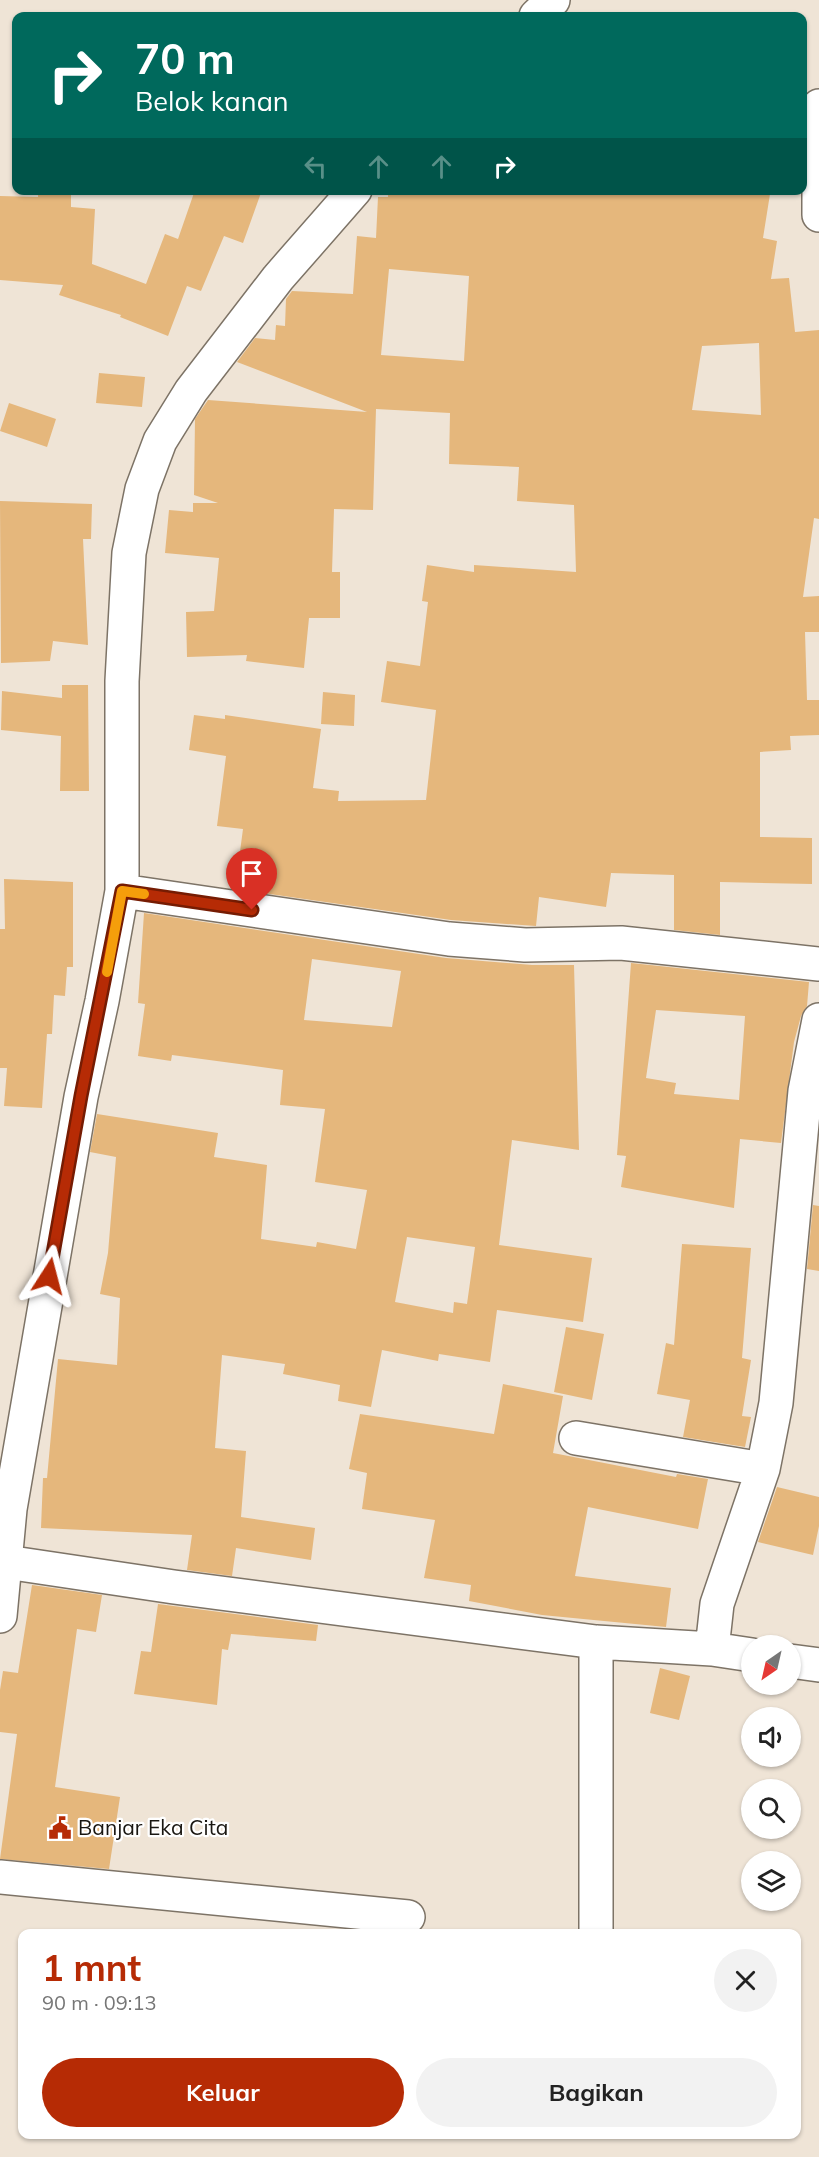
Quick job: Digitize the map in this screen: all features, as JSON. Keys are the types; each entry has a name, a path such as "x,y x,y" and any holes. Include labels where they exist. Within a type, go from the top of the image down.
{"street":[{"path":"540,12 554,0"},
{"path":"819,106 819,215"},
{"path":"0,1616 6,1562 5,1508 77,1118 122,891 122,681 129,553 142,489 160,441 191,391 278,278 351,195"},
{"path":"122,891 449,939 525,945 621,943 819,964"},
{"path":"712,1649 717,1604 763,1469 776,1403 805,1091 819,1020"},
{"path":"576,1438 763,1469"},
{"path":"6,1562 174,1587 596,1642 712,1649 741,1653"},
{"path":"596,1642 596,1929"},
{"path":"801,1663 819,1665"},
{"path":"0,1877 408,1917"}],"building":[{"path":"38,195 71,195 71,207 95,209 92,264 146,284 165,234 178,239 193,195 260,195 243,243 224,236 201,291 187,286 168,336 120,317 121,315 59,295 63,285 0,280 0,196 38,197"},
{"path":"388,195 770,195 763,238 777,241 771,279 789,278 795,332 819,330 819,519 814,518 803,597 819,596 819,632 805,632 807,700 819,700 819,735 790,736 791,750 760,752 760,837 812,838 812,884 720,882 720,935 674,930 674,875 611,873 606,907 539,897 536,926 451,920 235,889 243,829 217,826 226,756 189,750 194,715 225,719 225,715 321,729 313,788 339,791 338,801 426,800 436,710 381,702 387,661 420,666 428,602 422,601 427,565 474,572 474,565 576,572 574,505 517,501 519,467 449,464 450,413 376,409 373,510 334,509 332,572 340,572 340,618 309,618 304,668 246,661 247,655 187,657 186,612 214,611 219,558 165,553 169,510 193,512 193,503 218,503 194,495 195,419 208,400 367,412 237,362 255,338 275,340 276,325 285,326 286,299 292,291 353,294 357,236 376,238 378,197 388,197","holes":["389,269 469,276 464,361 381,355","759,343 761,415 692,410 702,346"]},
{"path":"99,373 145,377 142,407 96,403"},
{"path":"9,403 56,419 47,447 0,431"},
{"path":"0,501 92,504 91,539 83,539 88,645 53,641 50,661 1,663"},
{"path":"62,685 88,685 89,791 60,791 61,736 1,730 2,691 62,698"},
{"path":"323,692 355,695 354,726 321,724"},
{"path":"4,879 73,882 73,967 67,967 65,996 54,995 52,1034 47,1034 42,1108 4,1106 7,1068 0,1068 0,929 5,929"},
{"path":"144,913 446,958 532,965 574,965 579,1150 512,1140 499,1245 592,1258 583,1322 497,1310 490,1362 439,1354 438,1361 382,1350 371,1407 338,1401 340,1385 283,1374 285,1364 222,1355 215,1448 246,1451 241,1517 315,1528 311,1560 236,1548 232,1576 187,1570 192,1535 41,1528 43,1478 47,1478 58,1359 117,1365 120,1298 100,1294 108,1253 116,1157 90,1152 97,1114 218,1133 214,1157 267,1165 261,1239 316,1247 317,1242 356,1249 367,1190 315,1182 325,1109 280,1105 283,1070 172,1055 171,1061 138,1056 145,1004 138,1003","holes":["312,959 401,971 392,1027 304,1020","407,1237 475,1247 467,1304 454,1302 453,1313 395,1302"]},
{"path":"631,963 809,982 807,1006 801,1016 794,1042 781,1143 740,1139 734,1208 621,1187 626,1156 617,1155","holes":["656,1010 745,1016 739,1100 674,1094 676,1083 646,1078"]},
{"path":"813,1205 819,1206 819,1271 807,1269"},
{"path":"682,1244 751,1248 742,1358 751,1360 742,1416 751,1417 745,1447 683,1437 690,1400 657,1394 666,1343 674,1345"},
{"path":"566,1327 604,1334 592,1400 554,1392"},
{"path":"503,1384 563,1396 553,1453 676,1477 677,1474 708,1479 698,1529 588,1507 575,1576 671,1588 666,1627 542,1615 469,1601 471,1585 424,1578 435,1520 362,1509 367,1473 349,1469 360,1414 494,1434"},
{"path":"777,1487 819,1497 819,1526 813,1555 758,1542"},
{"path":"32,1585 102,1595 96,1632 77,1629 55,1787 120,1797 109,1869 0,1859 17,1734 0,1732 0,1690 3,1671 18,1673"},
{"path":"158,1604 318,1625 316,1641 231,1634 228,1650 222,1649 217,1705 134,1694 141,1651 151,1652"},
{"path":"660,1668 690,1676 679,1720 650,1713"}],"slow traffic":[{"path":"107,972 122,891 144,894"}],"place":[{"name":"Banjar Eka Cita","path":"60,1828"}],"route":[{"path":"49,1276 81,1096 102,1001 122,891 252,910"}]}
